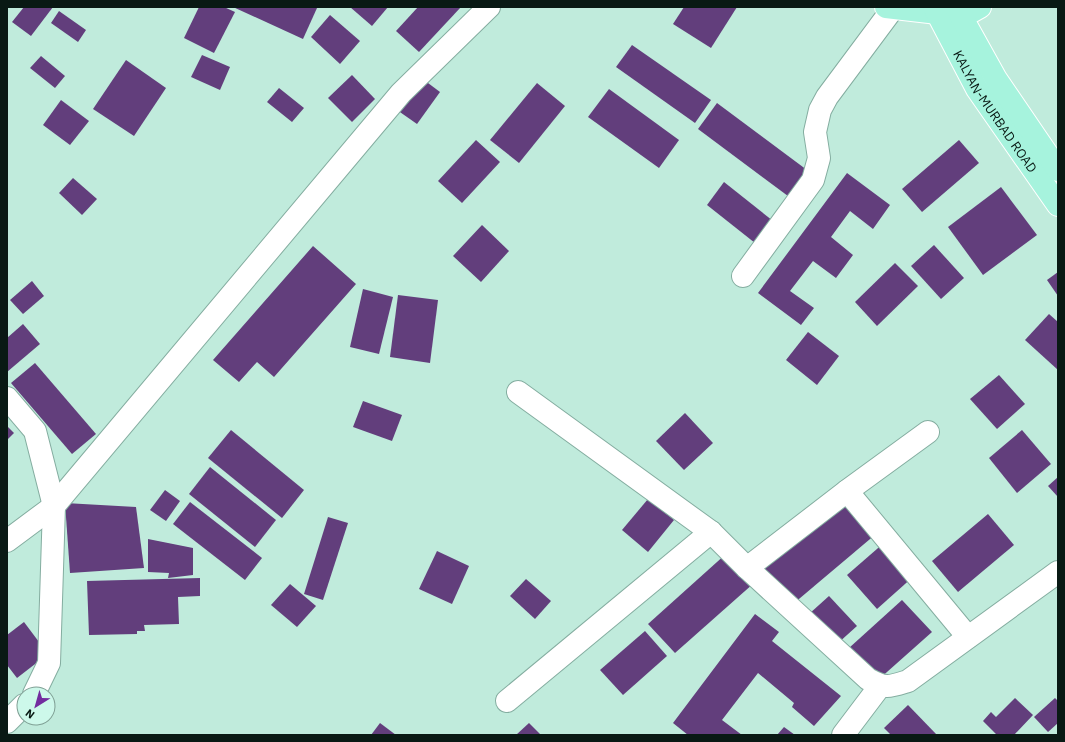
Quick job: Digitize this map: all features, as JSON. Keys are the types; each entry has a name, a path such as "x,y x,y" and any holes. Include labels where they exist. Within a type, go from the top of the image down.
{"main road":[{"path":"891,7 947,11 964,16 980,7"},
{"name":"KALYAN-MURBAD ROAD","path":"947,11 996,79 1024,138 1056,199"},
{"name":"KALYAN-MURBAD ROAD","path":"1024,138 1058,170"}],"street":[{"path":"7,542 54,506 401,93 489,7"},
{"path":"743,276 813,180 819,158 815,132 820,110 827,97 891,7"},
{"path":"518,392 711,532 747,568 868,679 880,686 890,686 908,681 1058,572"},
{"path":"7,398 35,431 54,506 49,663 38,686"},
{"path":"747,568 848,490 928,432"},
{"path":"848,490 968,637"},
{"path":"507,701 711,532"},
{"path":"842,735 880,686"},
{"path":"7,722 16,713"}],"building":[{"path":"24,7 53,7 31,36 12,22"},
{"path":"199,7 224,7 235,12 214,53 184,38"},
{"path":"233,7 315,7 317,8 303,39"},
{"path":"350,7 388,7 372,26"},
{"path":"418,7 461,7 419,52 396,31"},
{"path":"684,7 737,7 711,48 673,24"},
{"path":"59,11 86,30 78,42 51,23"},
{"path":"330,15 360,41 340,64 311,37"},
{"path":"632,45 711,100 695,123 616,67"},
{"path":"202,55 230,67 220,90 191,77"},
{"path":"41,56 65,76 55,88 30,68"},
{"path":"126,60 166,88 134,136 93,109"},
{"path":"352,75 375,99 352,122 328,98"},
{"path":"420,77 440,92 417,124 397,110"},
{"path":"537,83 565,106 519,163 490,140"},
{"path":"279,88 304,108 292,122 267,102"},
{"path":"609,89 679,140 659,168 588,117"},
{"path":"61,100 89,121 70,145 43,125"},
{"path":"717,103 811,173 792,199 698,129"},
{"path":"476,140 500,162 462,203 438,181"},
{"path":"959,140 979,163 922,212 902,189"},
{"path":"847,173 890,205 873,229 850,211 831,237 853,255 836,278 813,261 790,291 814,308 801,325 758,293"},
{"path":"73,178 97,199 82,215 59,193"},
{"path":"724,182 773,221 755,243 707,205"},
{"path":"1001,187 1037,235 983,275 948,227"},
{"path":"482,225 509,251 481,282 453,256"},
{"path":"934,245 964,278 941,299 911,266"},
{"path":"313,246 356,284 274,377 257,362 239,382 213,360"},
{"path":"895,263 918,286 877,326 855,302"},
{"path":"1058,272 1058,296 1047,280"},
{"path":"32,281 44,296 23,314 10,300"},
{"path":"363,289 393,297 379,354 350,347"},
{"path":"398,295 438,300 430,363 390,357"},
{"path":"1049,314 1058,322 1058,370 1025,340"},
{"path":"23,324 40,344 7,372 7,338"},
{"path":"808,332 839,356 817,385 786,360"},
{"path":"35,363 96,434 72,454 11,383"},
{"path":"999,375 1025,404 997,429 970,399"},
{"path":"363,401 402,415 392,441 353,427"},
{"path":"685,413 713,443 684,470 656,441"},
{"path":"7,426 14,433 7,440"},
{"path":"231,430 304,490 282,518 208,458"},
{"path":"1022,430 1051,464 1017,493 989,458"},
{"path":"210,467 276,520 255,547 189,494"},
{"path":"1058,477 1058,497 1048,486"},
{"path":"165,490 180,501 166,521 150,510"},
{"path":"845,498 876,534 793,604 763,568"},
{"path":"648,499 674,520 648,552 622,530"},
{"path":"190,502 262,558 245,580 173,524"},
{"path":"65,503 136,507 144,568 70,573"},
{"path":"988,514 1014,545 958,592 932,561"},
{"path":"328,517 348,523 323,600 304,594"},
{"path":"148,539 193,548 193,575 168,578 169,573 148,572"},
{"path":"885,542 914,576 877,609 847,575"},
{"path":"437,551 469,566 452,604 419,589"},
{"path":"727,553 754,583 675,653 648,624"},
{"path":"200,578 200,596 178,597 179,624 144,625 145,631 137,631 137,634 89,635 87,581"},
{"path":"526,579 551,601 535,619 510,596"},
{"path":"290,584 316,606 297,627 271,605"},
{"path":"829,596 857,626 837,644 809,614"},
{"path":"902,600 932,632 878,680 849,648"},
{"path":"755,614 779,632 772,641 841,696 814,726 792,707 794,703 758,673 722,720 742,735 688,735 673,723"},
{"path":"24,622 48,654 17,678 7,665 7,635"},
{"path":"645,631 667,656 623,695 600,670"},
{"path":"1015,698 1033,715 1014,735 997,735 983,721 991,712 996,717"},
{"path":"1055,698 1058,701 1058,723 1048,732 1034,717"},
{"path":"908,705 937,735 891,735 884,728"},
{"path":"380,723 396,735 371,735"},
{"path":"529,723 541,735 516,735"},
{"path":"784,727 795,735 777,735"}]}
